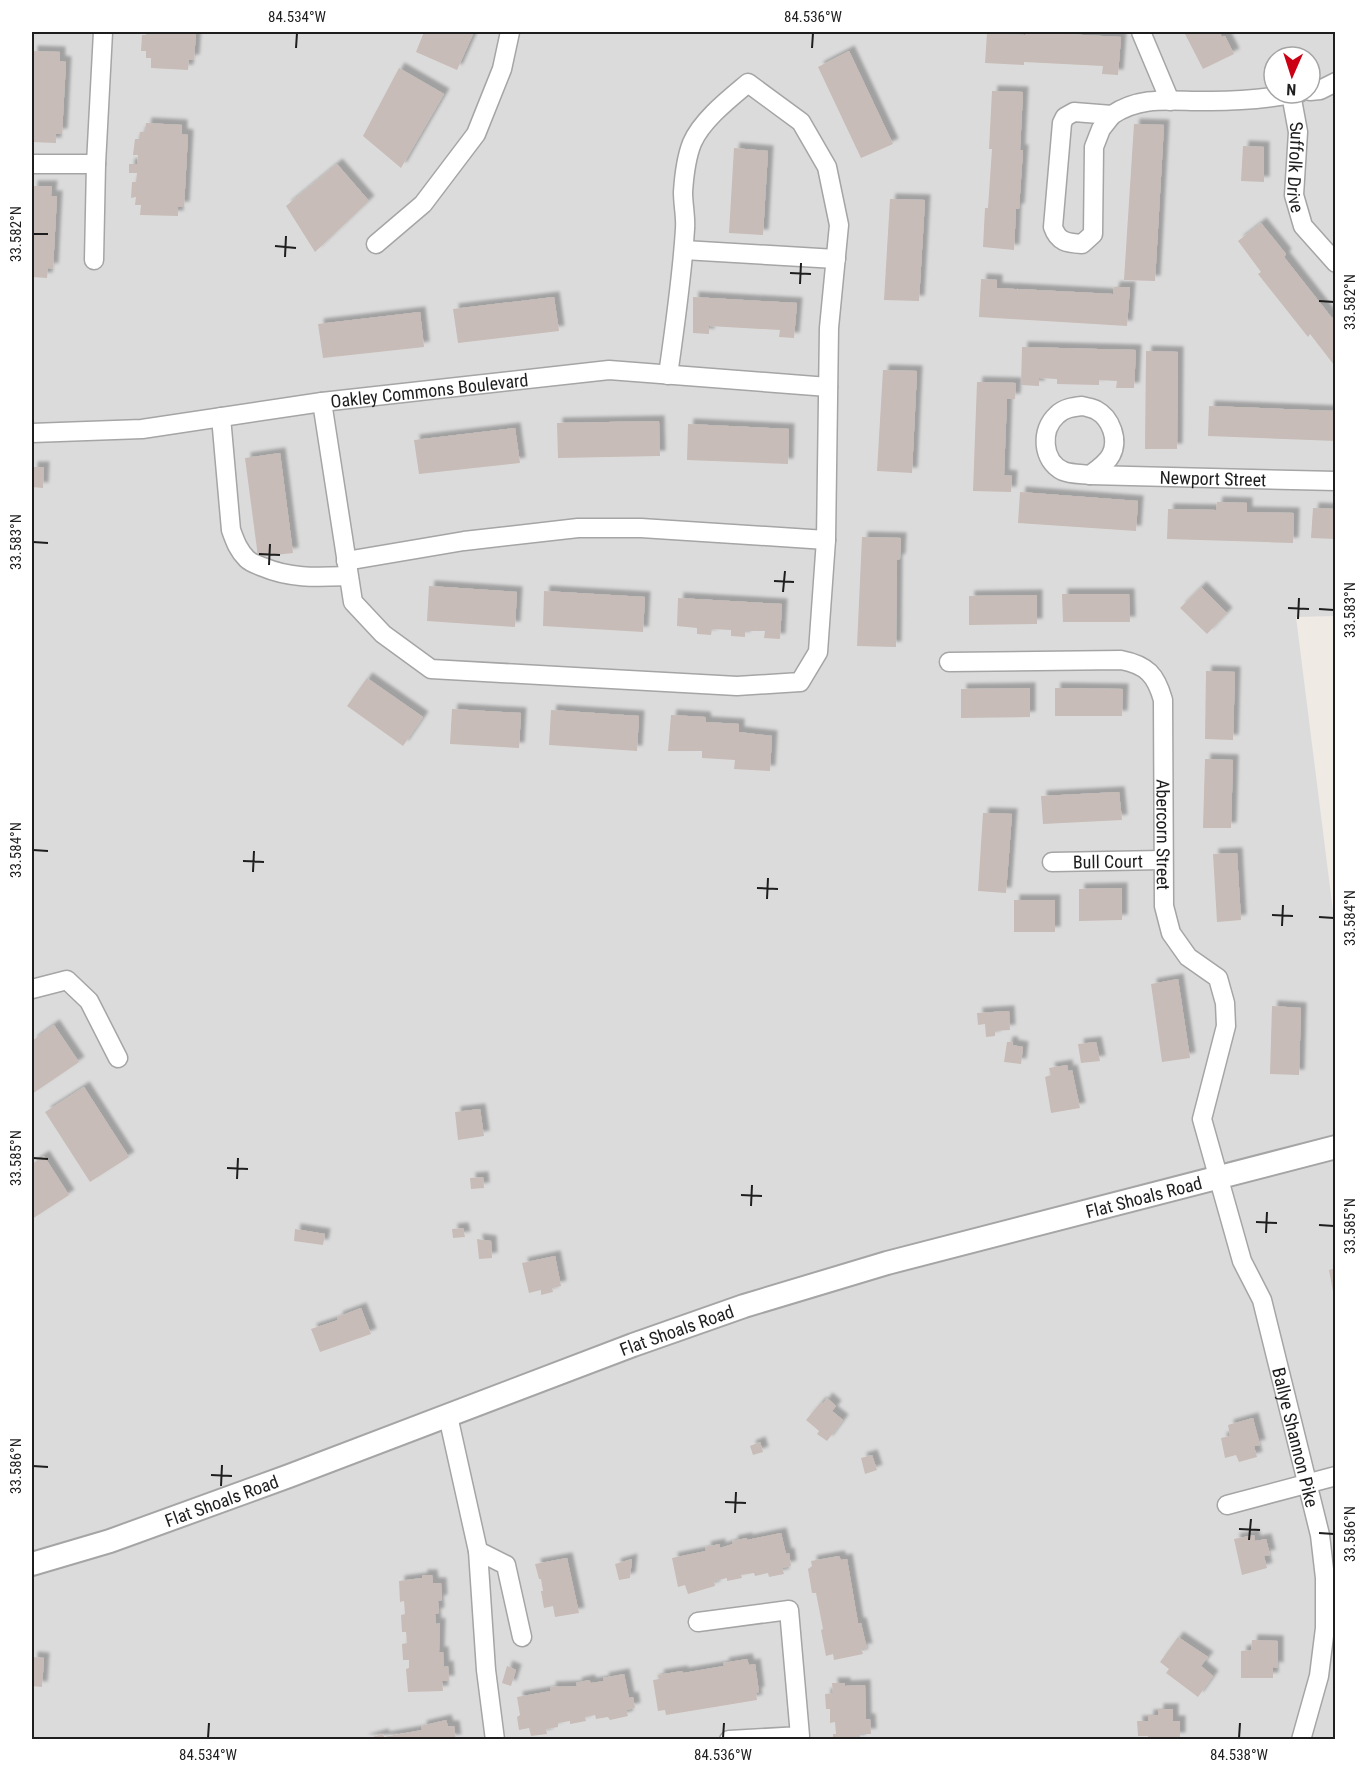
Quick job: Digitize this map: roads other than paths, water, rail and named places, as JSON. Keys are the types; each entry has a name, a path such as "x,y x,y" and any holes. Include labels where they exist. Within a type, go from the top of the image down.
{"street":[{"path":"94,260 103,32"},
{"path":"376,244 423,204 476,134 502,69 510,32"},
{"path":"1141,32 1170,101"},
{"path":"322,402 353,602 383,634 430,669 737,686 800,682 818,652 826,540 829,328 839,225 827,167 801,122 748,83 719,108 693,141 687,162 683,193 686,225 684,250 669,375"},
{"path":"1112,115 1074,112 1065,117 1062,123 1053,227 1056,236 1063,242 1082,244 1092,234 1094,147 1101,129 1112,115 1126,106 1143,101 1214,101 1262,97"},
{"name":"Suffolk Drive","path":"1296,105 1299,132 1294,195 1303,226 1335,263"},
{"path":"32,164 96,164"},
{"path":"684,250 836,259"},
{"name":"Oakley Commons Boulevard","path":"32,433 142,429 322,402 609,370 828,387"},
{"path":"221,417 231,530 237,546 248,561 269,570 293,576 312,578 464,541 578,528 641,528 826,540"},
{"name":"Newport Street","path":"1090,476 1335,481"},
{"name":"Abercorn Street","path":"949,662 1121,660 1136,663 1148,671 1159,684 1163,700 1164,906 1171,933 1188,957 1218,978 1225,1003 1226,1026 1202,1119 1217,1177"},
{"name":"Bull Court","path":"1052,862 1163,860"},
{"path":"32,989 67,980 89,1001 118,1059"},
{"name":"Flat Shoals Road","path":"32,1564 110,1541 633,1345 744,1306 888,1263 1335,1147"},
{"name":"Ballye Shannon Pike","path":"1217,1177 1242,1261 1262,1300 1320,1535 1325,1578 1327,1676 1301,1740"},
{"path":"448,1416 478,1551 486,1670 495,1740"},
{"path":"1227,1505 1335,1476"},
{"path":"478,1551 506,1565 522,1637"},
{"path":"698,1622 789,1610 800,1738 729,1740"}]}
